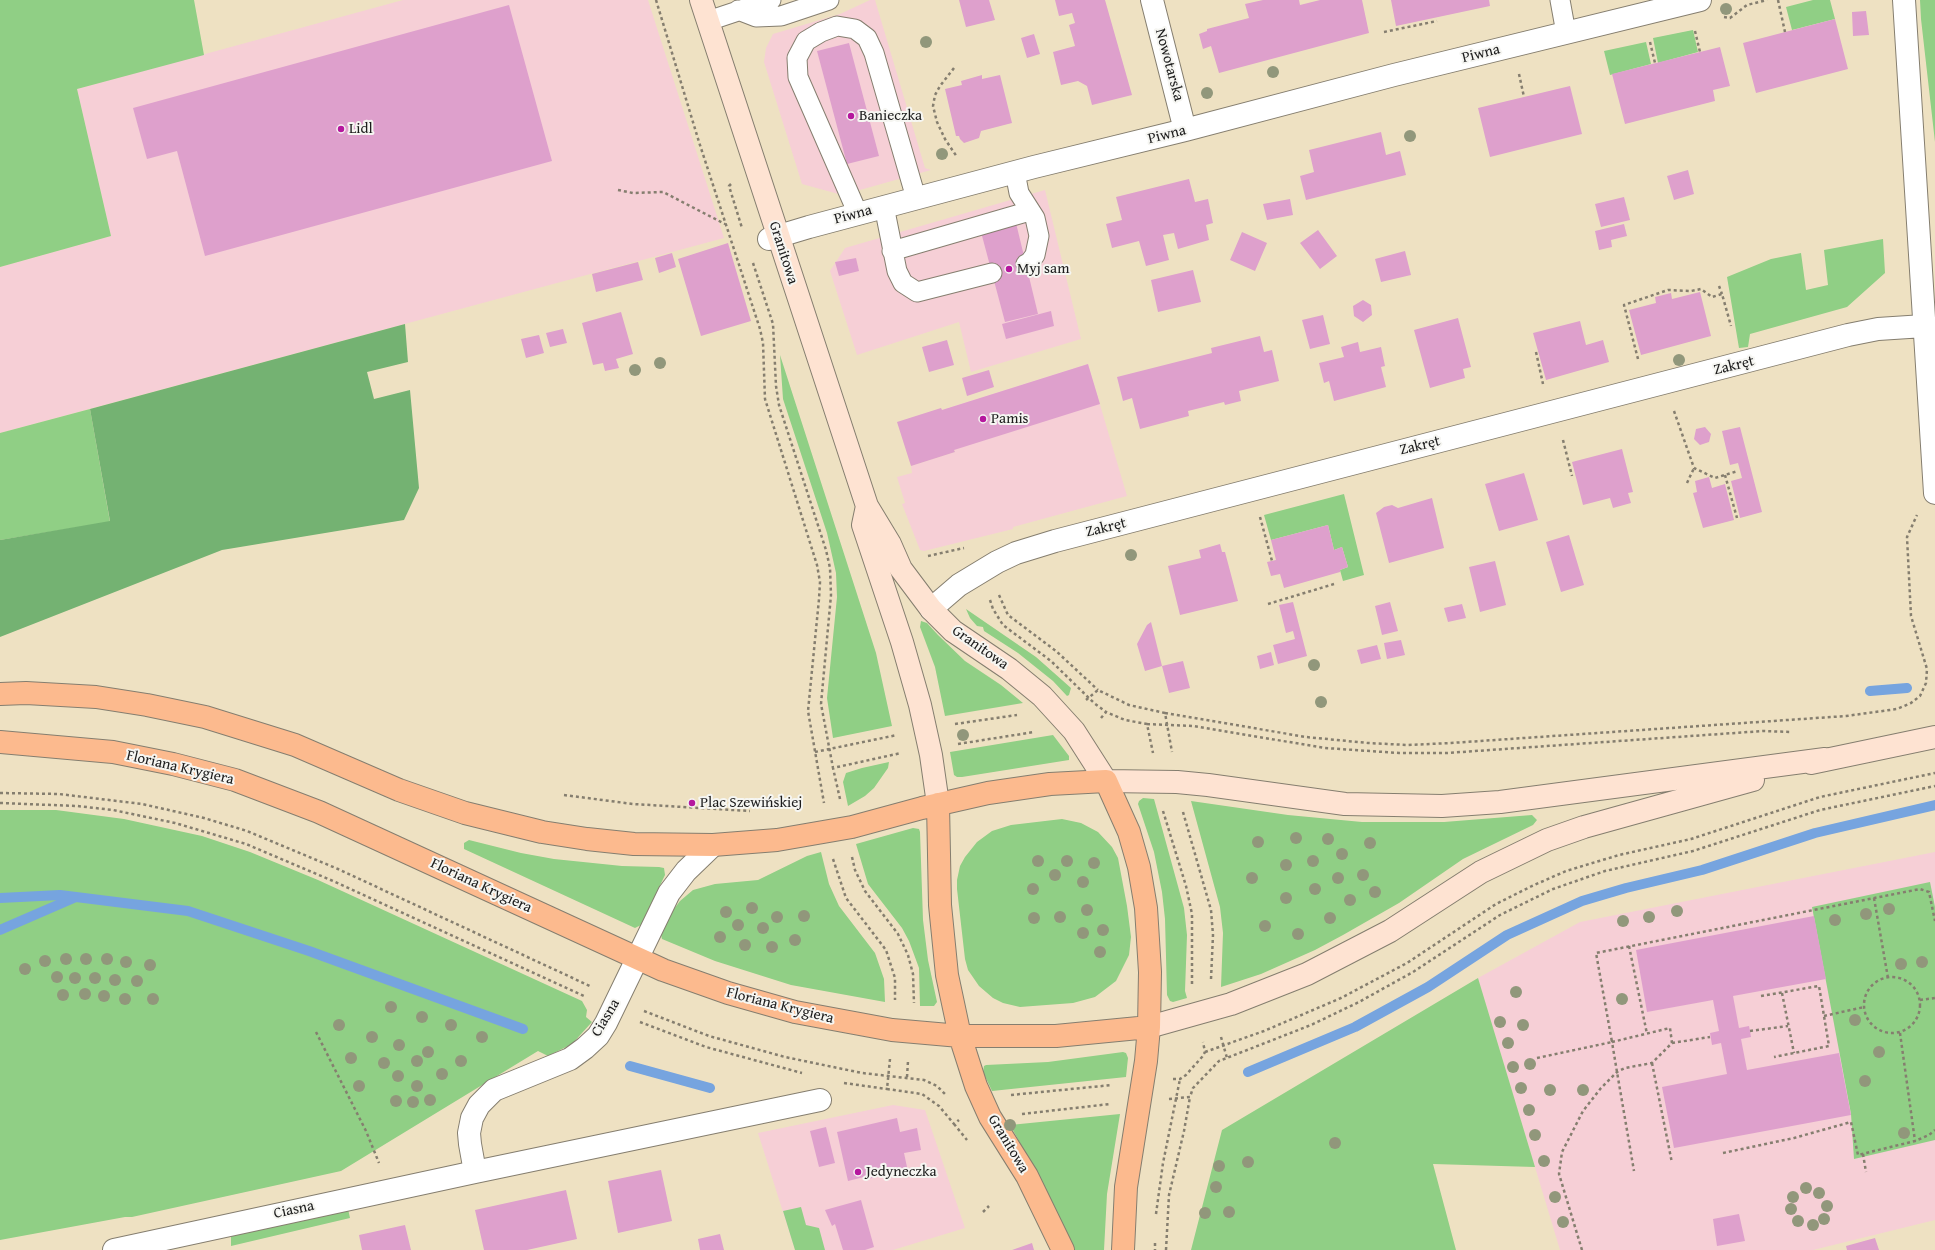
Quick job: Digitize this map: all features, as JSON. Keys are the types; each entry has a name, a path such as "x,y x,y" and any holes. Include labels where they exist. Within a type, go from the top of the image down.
{"main road":[{"name":"Granitowa","path":"701,0 752,156 773,238 867,506 890,544 901,569 931,609 960,636 998,661 1029,685 1069,726 1088,750 1106,781"},
{"name":"Granitowa","path":"867,506 863,525 908,662 930,749 938,804 940,905 947,975 960,1036 982,1098 994,1125 1027,1176 1063,1250"},
{"path":"0,694 26,693 96,697 163,708 205,717 295,745 399,790 490,820 528,829 587,839 634,844 713,845 777,840 846,828 938,804 988,793 1028,787 1106,781 1158,781 1208,785 1345,804 1442,806 1500,802 1825,759 1935,737"},
{"name":"Floriana Krygiera","path":"0,742 113,752 173,764 235,780 319,812 637,959 705,986 772,1006 845,1023 911,1032 960,1036 1056,1036 1149,1027"},
{"path":"1149,1027 1197,1014 1266,992 1334,961 1390,931 1481,872 1547,840 1584,827 1825,759"},
{"path":"1106,781 1129,832 1143,888 1149,945 1149,1027 1144,1082 1126,1187 1123,1250"}],"street":[{"name":"Nowotarska","path":"1152,0 1185,130"},
{"name":"Piwna","path":"773,238 884,206 1015,172 1185,130 1394,75 1700,0"},
{"path":"1904,0 1935,493"},
{"name":"Zakręt","path":"931,609 978,573 1016,553 1055,541 1867,331 1924,326"},
{"name":"Ciasna","path":"475,1172 469,1133 474,1113 483,1100 494,1090 556,1066 578,1054 598,1036 669,893 686,871 713,845"},
{"name":"Ciasna","path":"114,1250 390,1190 820,1100"}],"lane":[{"path":"738,10 756,17 781,16 829,0"},
{"path":"1560,0 1566,33"},
{"path":"708,21 768,1"},
{"path":"858,214 798,77 797,58 806,41 820,32 837,26 855,29 867,38 874,53 916,198"},
{"path":"1015,172 1020,193 1035,218 1039,236 1035,255 1026,264"},
{"path":"884,206 892,251 897,271 903,283 918,292 992,273"},
{"path":"892,251 1030,211"}],"path":[{"path":"656,0 762,339 765,399 777,438"},
{"path":"1778,0 1785,32"},
{"path":"1384,32 1437,21"},
{"path":"1693,23 1700,52"},
{"path":"1649,35 1655,64"},
{"path":"954,68 935,95 933,106 937,122 942,133 957,158"},
{"path":"1517,68 1524,97"},
{"path":"743,230 729,186 752,156"},
{"path":"618,190 634,194 656,191 663,192 726,224"},
{"path":"752,260 773,324 776,392 779,406 826,550 830,568 831,604 820,704 853,862 861,884 870,899 898,934 908,955 913,974 914,986 907,1077"},
{"path":"1719,286 1731,326"},
{"path":"1645,389 1624,305 1668,290 1701,289 1712,297 1722,294"},
{"path":"1673,408 1694,468 1687,483"},
{"path":"1562,437 1572,476"},
{"path":"1694,468 1715,478 1738,471"},
{"path":"1725,475 1737,518"},
{"path":"1260,516 1272,561"},
{"path":"921,555 932,555 962,546 978,573 996,616 1003,625 1051,661 1094,703 1106,712 1125,720 1147,724 1192,726 1325,748 1399,753 1446,753 1763,731 1793,732"},
{"path":"978,573 998,582 997,590 1008,615 1056,651 1098,690"},
{"path":"1268,604 1334,584"},
{"path":"1165,712 1319,739 1408,745 1860,715 1904,707 1920,696 1926,683 1927,669 1911,616"},
{"path":"833,768 930,749 1096,721 1106,712"},
{"path":"1147,724 1164,814 1186,886 1192,914 1192,990 1205,1052"},
{"path":"0,803 64,805 113,810 175,823 246,844 615,1004 750,1048 862,1073 907,1077 931,1082 943,1091 952,1102 1180,1079 1186,1075 1205,1052 1296,1018 1368,985 1407,963 1496,904 1566,871 1619,855 1711,834 1820,797 1935,773"},
{"path":"1893,794 1935,786"},
{"path":"0,793 59,794 142,804 204,818 247,831 338,869 615,1004 643,1023 706,1047 805,1074"},
{"path":"564,796 633,804 753,811"},
{"path":"819,806 824,805"},
{"path":"1634,1171 1596,953 1920,889 1929,892 1935,920"},
{"path":"1874,898 1888,978"},
{"path":"1629,946 1647,1034"},
{"path":"1888,978 1896,978 1912,985 1920,1000 1918,1017 1914,1024 1900,1033 1883,1032 1876,1028 1868,1019 1864,1006 1868,991 1880,980 1888,978"},
{"path":"1761,996 1819,986 1829,1046 1774,1057"},
{"path":"1782,993 1794,1053"},
{"path":"1920,1000 1935,998"},
{"path":"1824,1016 1864,1006"},
{"path":"1750,1031 1788,1026"},
{"path":"1537,1058 1670,1028 1672,1043"},
{"path":"316,1032 366,1131 390,1190"},
{"path":"1900,1033 1915,1141"},
{"path":"1582,1250 1559,1174 1562,1152 1583,1111 1617,1072 1625,1068 1652,1063 1672,1043 1710,1036"},
{"path":"1652,1063 1672,1163"},
{"path":"1156,1216 1163,1163 1180,1079"},
{"path":"842,1082 887,1089"},
{"path":"1166,1250 1169,1195 1184,1131 1190,1097"},
{"path":"1723,1153 1794,1138 1851,1122 1858,1155 1915,1141 1929,1135 1935,1130"},
{"path":"1863,1154 1866,1172"},
{"path":"983,1212 989,1206"},
{"path":"1155,1236 1155,1250"}],"shaded area":[{"path":"403,0 648,0 724,238 0,433 0,267 111,236 77,89"},
{"path":"870,0 875,0 925,168 931,170 842,195 802,184 764,62 766,48 773,34 840,14"},
{"path":"1045,190 1081,339 971,372 959,322 857,355 830,271 845,248"},
{"path":"1088,364 1127,496 1013,527 1013,529 924,551 920,550 902,504 905,503 897,477 912,473 911,466 955,452 942,410"},
{"path":"1935,852 1935,1220 1813,1250 1560,1250 1478,978 1580,922"},
{"name":"Jedyneczka","path":"893,1105 925,1110 965,1228 893,1250 795,1250 758,1133"}],"green space":[{"path":"0,0 194,0 204,55 77,89 111,236 0,267"},
{"path":"1813,0 1830,0 1835,19 1792,30 1786,7"},
{"path":"1920,0 1935,0 1935,142 1921,19"},
{"path":"1693,30 1698,52 1658,63 1653,38"},
{"path":"1646,42 1651,64 1610,75 1604,51"},
{"path":"1883,239 1885,273 1847,307 1750,334 1748,347 1739,348 1727,277 1771,259 1801,253 1806,290 1828,285 1824,250"},
{"path":"405,324 408,362 367,372 374,399 410,390 419,488 404,520 222,550 0,637 0,540 110,521 90,409"},
{"path":"780,355 876,653 892,726 833,738 827,698 837,597 836,573 827,533 783,399"},
{"path":"90,409 110,522 0,540 0,433"},
{"path":"1344,494 1364,575 1343,581 1340,570 1348,567 1342,547 1334,550 1328,525 1271,540 1264,515"},
{"path":"966,609 1036,657 1071,688 1069,695 1067,696 1053,681 1018,653 984,631 983,627 977,626 970,618"},
{"path":"921,621 927,623 965,661 1001,685 1023,703 945,716 935,667 920,627"},
{"path":"1053,735 1069,756 1069,760 962,777 957,777 954,775 950,752"},
{"path":"889,762 888,768 874,788 865,796 848,806 843,782 846,773"},
{"path":"1143,798 1154,799 1184,908 1187,935 1185,991 1187,998 1173,1002 1170,1001 1167,995 1165,919 1162,892 1154,852 1138,804"},
{"path":"1191,801 1288,815 1362,822 1444,822 1532,815 1537,820 1533,825 1463,859 1399,903 1315,950 1261,974 1221,987 1223,933 1220,907"},
{"path":"0,810 56,810 124,819 202,836 250,852 318,880 582,1001 587,1010 586,1017 592,1022 572,1044 548,1056 538,1051 341,1171 132,1217 125,1217 0,1240"},
{"path":"1062,819 1081,823 1098,832 1112,847 1118,858 1131,937 1129,955 1116,981 1095,997 1073,1003 1020,1007 1003,1003 993,998 979,986 968,970 965,959 957,889 960,866 977,842 992,831 1011,825"},
{"path":"913,828 919,829 920,832 923,920 928,960 937,1002 934,1006 920,1006 919,968 909,941 902,928 868,884 856,844"},
{"path":"469,840 521,853 554,859 622,866 659,867 664,868 665,875 641,925 635,928 464,849 464,843"},
{"path":"821,852 829,884 839,906 875,953 884,979 885,1002 791,985 715,961 662,939 661,935 674,909 680,901 693,890 715,884 758,880 807,856"},
{"path":"1930,882 1935,907 1935,1140 1854,1159 1851,1114 1812,907"},
{"path":"1478,978 1535,1167 1433,1164 1456,1250 1191,1250 1222,1130"},
{"path":"1123,1052 1126,1053 1128,1058 1126,1077 992,1091 983,1072 984,1066 986,1065 1048,1062"},
{"path":"1120,1114 1107,1194 1104,1250 1074,1250 1042,1182 1010,1125"},
{"path":"801,1207 806,1225 819,1228 825,1250 795,1250 783,1211"},
{"path":"348,1209 350,1218 231,1246 231,1235"}],"building":[{"path":"959,0 989,0 995,20 966,27"},
{"path":"1055,0 1105,0 1132,95 1092,105 1087,86 1078,81 1061,85 1053,52 1075,46 1069,25 1075,23 1072,13 1059,16"},
{"path":"1263,0 1299,0 1300,5 1320,0 1362,0 1369,33 1219,73 1211,46 1203,49 1199,34 1207,31 1207,29 1249,18 1245,4"},
{"path":"1391,0 1489,0 1490,6 1396,26"},
{"name":"Lidl","path":"509,5 552,161 205,256 177,151 147,159 133,108"},
{"path":"1866,11 1869,35 1853,36 1852,12"},
{"path":"1835,19 1848,69 1756,93 1743,43"},
{"path":"1034,34 1040,54 1027,58 1021,38"},
{"name":"Banieczka","path":"849,43 879,156 847,164 817,51"},
{"path":"1720,47 1730,86 1713,90 1715,101 1625,124 1612,74"},
{"path":"982,75 982,79 1000,75 1012,123 981,131 979,138 964,143 959,136 956,136 945,89 962,85 961,81"},
{"path":"1570,86 1582,134 1490,157 1478,108"},
{"path":"1381,132 1386,155 1400,151 1406,175 1306,200 1300,176 1314,172 1309,150"},
{"path":"1688,170 1694,194 1674,200 1667,176"},
{"path":"1189,179 1195,202 1208,199 1213,223 1206,225 1209,240 1178,249 1174,233 1163,235 1169,260 1146,266 1139,241 1112,248 1106,224 1122,220 1116,197"},
{"path":"1624,197 1630,220 1601,227 1595,204"},
{"path":"1290,199 1293,215 1267,220 1263,204"},
{"name":"Myj sam","path":"1016,223 1038,314 1005,322 981,232"},
{"path":"1624,224 1627,236 1611,240 1612,247 1599,250 1595,231"},
{"path":"1318,230 1337,256 1320,269 1300,243"},
{"path":"1242,232 1267,243 1255,271 1230,260"},
{"path":"728,243 751,321 701,336 678,259"},
{"path":"1405,251 1411,275 1381,282 1375,259"},
{"path":"672,253 676,267 659,273 655,258"},
{"path":"856,258 859,271 839,276 835,262"},
{"path":"638,262 643,280 596,292 592,274"},
{"path":"1193,270 1201,302 1158,312 1151,280"},
{"path":"1700,292 1711,336 1641,355 1629,310 1656,303 1655,297 1671,293 1672,299"},
{"path":"1363,300 1371,305 1372,315 1363,322 1354,316 1353,306"},
{"path":"1051,311 1054,326 1006,339 1002,324"},
{"path":"621,312 633,354 616,359 619,368 605,371 603,363 593,365 582,323"},
{"path":"1323,315 1330,344 1310,349 1302,320"},
{"path":"1458,318 1471,367 1463,369 1465,378 1430,388 1414,330"},
{"path":"1580,321 1586,345 1603,340 1609,362 1546,380 1533,333"},
{"path":"563,329 567,343 550,347 546,333"},
{"path":"539,335 544,353 526,358 521,339"},
{"path":"1260,336 1264,352 1272,350 1279,381 1239,391 1241,401 1225,405 1224,402 1188,411 1189,416 1140,429 1132,398 1123,401 1117,377 1212,353 1211,348"},
{"path":"947,340 954,365 929,372 922,347"},
{"path":"1358,342 1360,352 1381,347 1385,366 1381,367 1386,387 1334,401 1329,381 1324,383 1319,363 1344,357 1341,347"},
{"path":"1088,364 1100,404 954,450 955,452 911,466 897,422 941,408 942,410"},
{"path":"989,370 994,387 967,396 962,378"},
{"path":"1705,427 1711,434 1709,442 1700,445 1694,439 1696,429"},
{"path":"1740,427 1762,512 1740,518 1731,481 1742,478 1738,463 1730,465 1722,431"},
{"path":"1622,449 1633,492 1628,493 1631,503 1613,508 1610,498 1583,505 1572,462"},
{"path":"1524,473 1538,520 1499,531 1485,484"},
{"path":"1709,477 1712,488 1725,484 1734,520 1703,528 1693,493 1697,492 1695,481"},
{"path":"1432,498 1444,548 1389,563 1376,513 1384,507 1392,505 1398,508"},
{"path":"1328,525 1334,550 1342,547 1348,567 1340,570 1340,572 1284,588 1280,574 1271,576 1267,562 1276,560 1271,540"},
{"path":"1569,535 1584,585 1561,592 1546,542"},
{"path":"1220,544 1222,552 1225,552 1238,601 1180,615 1168,566 1201,558 1199,550"},
{"path":"1495,561 1506,605 1480,612 1469,567"},
{"path":"1293,602 1307,656 1278,664 1273,645 1295,639 1293,631 1286,633 1279,605"},
{"path":"1390,602 1398,631 1382,635 1375,606"},
{"path":"1462,604 1466,618 1448,622 1444,608"},
{"path":"1151,622 1162,666 1145,671 1137,644 1147,625"},
{"path":"1401,640 1405,655 1387,659 1384,643"},
{"path":"1377,645 1381,659 1361,664 1357,650"},
{"path":"1271,652 1274,665 1260,669 1257,656"},
{"path":"1183,661 1190,688 1169,693 1162,666"},
{"path":"1814,916 1826,979 1733,996 1739,1028 1749,1026 1750,1031 1751,1037 1741,1039 1747,1070 1839,1053 1851,1115 1674,1148 1662,1087 1727,1074 1721,1043 1712,1045 1710,1033 1719,1031 1713,1000 1647,1012 1636,950"},
{"path":"897,1118 900,1132 917,1128 921,1150 904,1153 907,1167 888,1171 889,1174 868,1179 868,1176 848,1181 837,1132"},
{"path":"826,1127 835,1163 819,1167 810,1131"},
{"path":"661,1170 672,1221 618,1233 608,1181"},
{"path":"566,1190 577,1239 527,1250 484,1250 475,1210"},
{"path":"861,1200 874,1247 865,1250 843,1250 835,1224 832,1226 825,1210"},
{"path":"1739,1214 1745,1241 1717,1246 1713,1219"},
{"path":"405,1225 411,1250 362,1250 359,1235"},
{"path":"720,1234 724,1250 700,1250 698,1239"},
{"path":"1875,1238 1879,1250 1847,1250 1846,1246"},
{"path":"1032,1243 1034,1250 1012,1250"}],"waterway":[{"path":"1870,691 1907,688"},
{"path":"1248,1072 1355,1027 1428,987 1507,935 1582,901 1626,888 1702,870 1815,833 1935,805"},
{"path":"0,898 60,895 188,911 309,951 523,1029"},
{"path":"0,930 76,897"},
{"path":"630,1066 710,1088"}],"place":[{"name":"Banieczka","path":"851,116"},
{"name":"Lidl","path":"341,129"},
{"name":"Myj sam","path":"1009,269"},
{"name":"Pamis","path":"983,419"},
{"name":"Plac Szewińskiej","path":"692,803"},
{"name":"Jedyneczka","path":"858,1172"}]}
